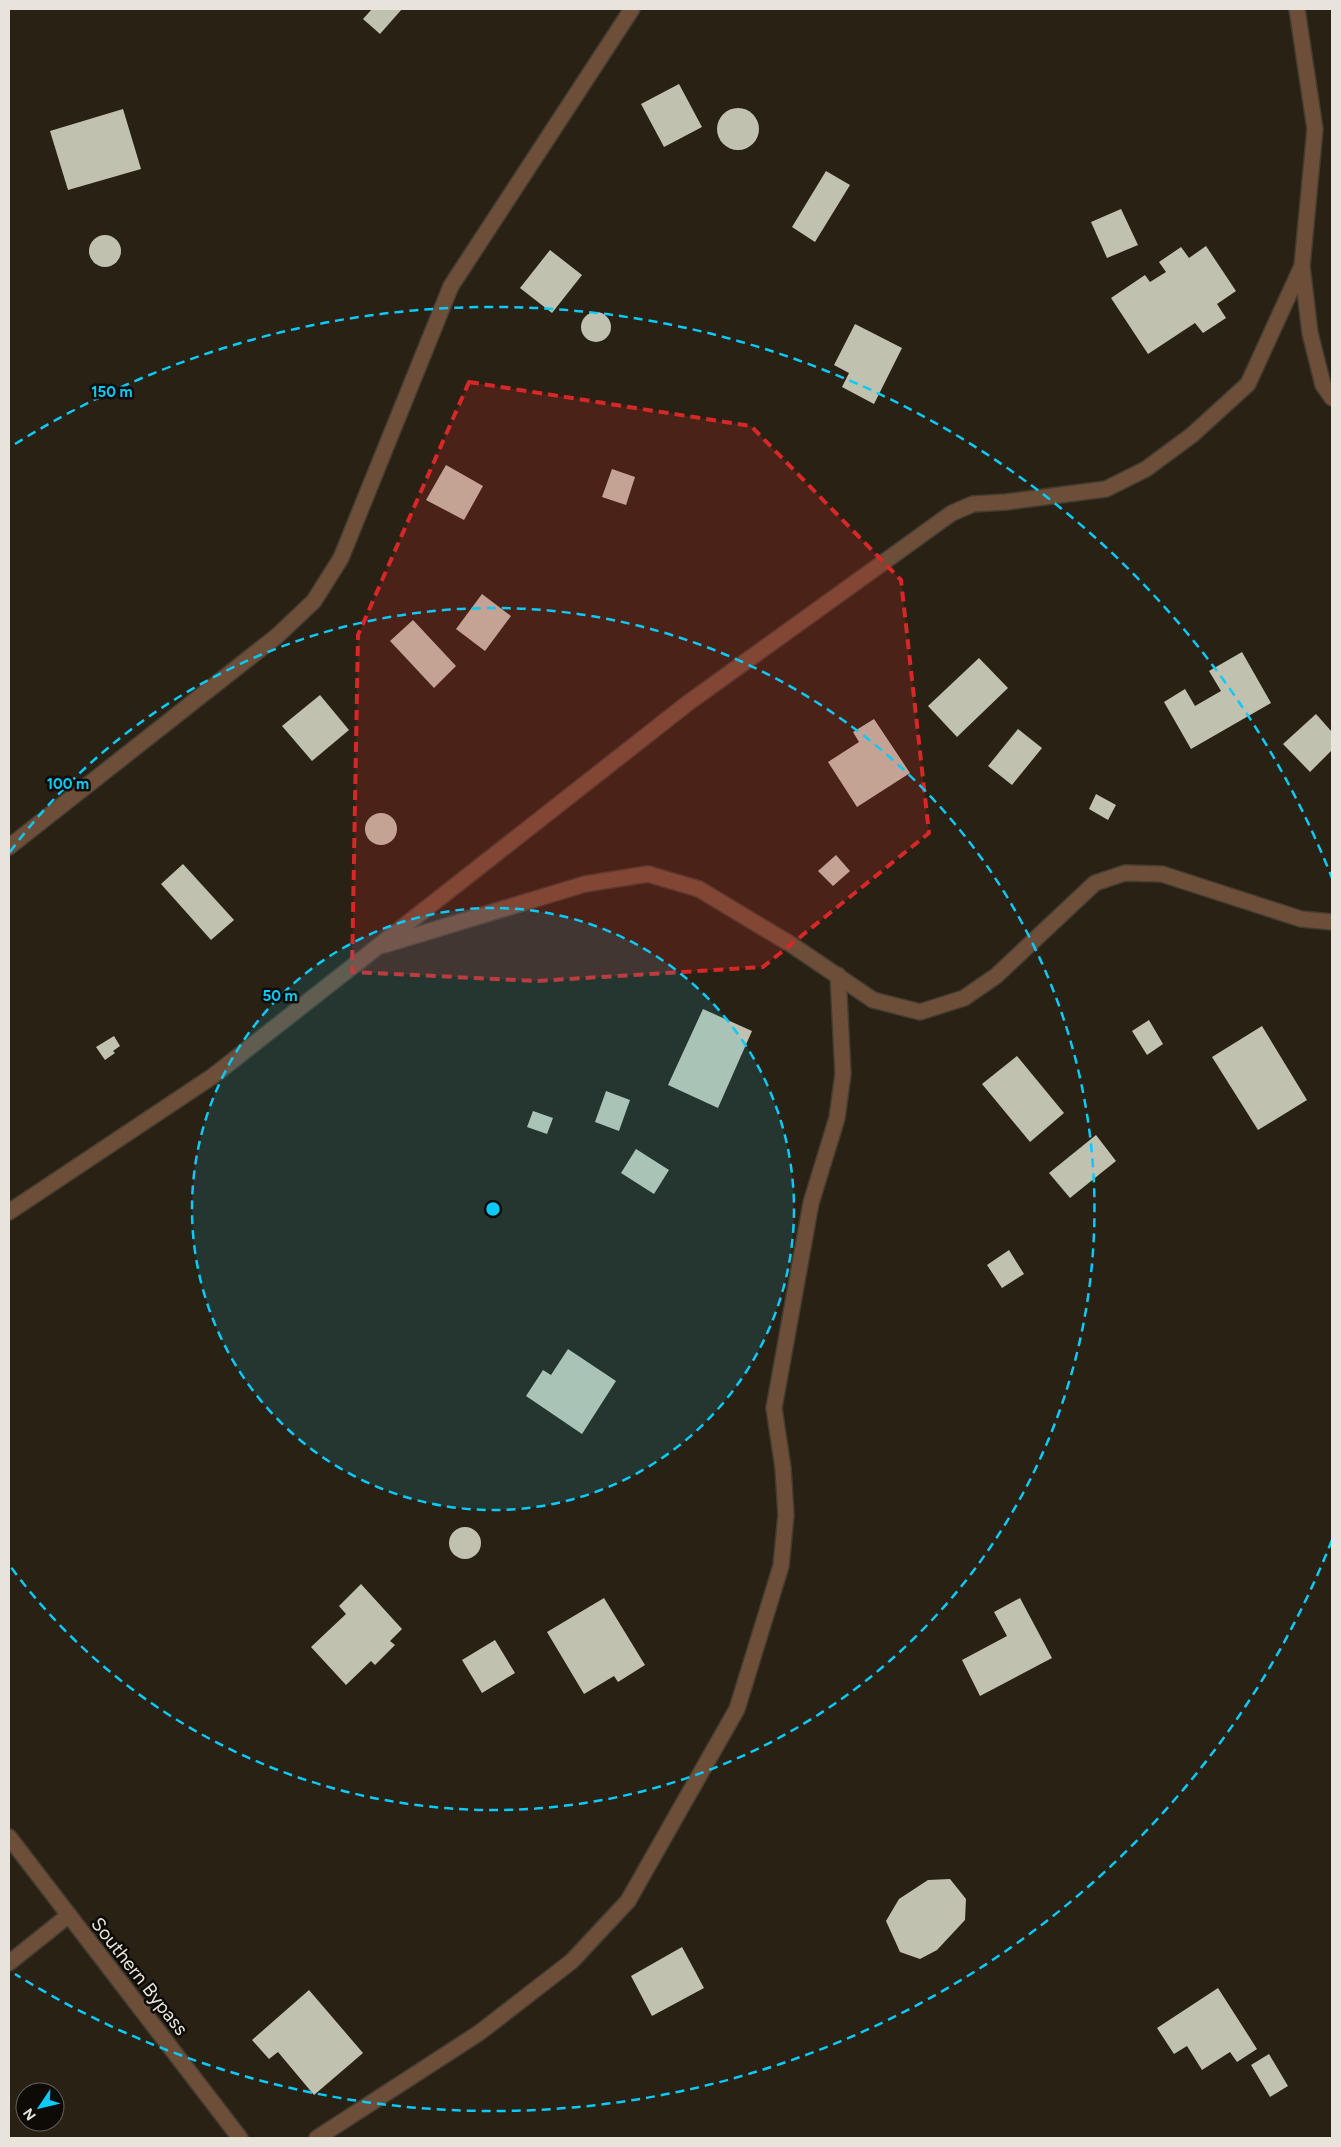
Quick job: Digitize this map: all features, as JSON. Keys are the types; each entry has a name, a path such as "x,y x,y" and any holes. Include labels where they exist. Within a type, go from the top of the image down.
{"street":[{"path":"9,847 277,636 314,601 340,558 451,286 632,9"},
{"path":"1297,9 1315,129 1302,266 1310,333 1324,385 1332,398"},
{"path":"9,1212 213,1076 688,703 952,513 973,504 1006,502 1106,489 1146,469 1192,435 1248,384 1302,266"},
{"path":"376,948 585,884 648,874 699,889 792,945 873,1000 920,1012 964,998 996,976 1095,884 1125,873 1162,874 1301,919 1332,922"},
{"path":"317,2138 479,2033 572,1961 628,1900 737,1709 781,1566 786,1515 783,1468 774,1408 811,1202 837,1118 843,1074 838,976"},
{"name":"Southern Bypass","path":"9,1837 240,2138"},
{"path":"9,1964 69,1915"}],"highlighted area":[{"path":"469,382 751,426 901,580 929,833 763,967 537,981 352,972 358,635"}],"building":[{"path":"372,9 402,9 380,34 363,19"},
{"path":"679,84 702,127 664,147 641,104"},
{"path":"742,108 750,111 756,117 759,129 756,141 750,147 734,150 726,147 720,141 717,125 720,117 726,111"},
{"path":"123,109 141,169 68,190 50,131"},
{"path":"826,171 850,185 815,242 792,227"},
{"path":"1121,209 1138,245 1107,258 1091,222"},
{"path":"105,235 117,239 121,251 117,263 105,267 93,263 89,251 93,239"},
{"path":"1206,246 1236,291 1217,304 1226,318 1203,333 1195,323 1148,354 1111,298 1145,275 1150,282 1166,272 1159,262 1181,247 1189,258"},
{"path":"550,250 582,275 552,313 520,288"},
{"path":"596,312 602,313 610,321 610,333 602,341 596,342 590,341 582,333 581,327 582,321 590,313"},
{"path":"855,324 902,348 874,404 842,387 849,373 834,365"},
{"path":"446,465 483,486 464,520 426,500"},
{"path":"612,469 635,477 626,505 602,497"},
{"path":"482,594 511,616 485,651 456,629"},
{"path":"413,620 456,666 434,688 390,641"},
{"path":"1242,652 1271,703 1191,749 1164,702 1185,689 1195,706 1221,691 1209,671"},
{"path":"979,658 1008,688 957,737 928,706"},
{"path":"320,695 349,730 312,761 282,726"},
{"path":"1316,714 1332,732 1332,750 1310,772 1283,744"},
{"path":"874,719 910,773 857,807 828,762 859,742 853,732"},
{"path":"1018,729 1042,748 1012,785 988,766"},
{"path":"1096,794 1116,805 1108,820 1089,809"},
{"path":"381,813 387,814 392,818 396,823 396,835 392,840 387,844 381,845 375,844 370,840 366,835 365,829 366,823 370,818 375,814"},
{"path":"836,855 850,871 833,886 818,871"},
{"path":"183,864 234,920 211,940 161,884"},
{"path":"703,1009 752,1031 718,1108 668,1085"},
{"path":"1149,1020 1163,1044 1147,1055 1132,1031"},
{"path":"1262,1026 1307,1100 1258,1130 1212,1057"},
{"path":"114,1036 120,1046 113,1051 115,1053 105,1060 96,1047"},
{"path":"1017,1056 1064,1113 1030,1142 982,1084"},
{"path":"606,1091 630,1100 619,1131 595,1122"},
{"path":"533,1111 553,1118 547,1134 527,1127"},
{"path":"1096,1135 1116,1161 1070,1198 1049,1173"},
{"path":"636,1149 669,1170 654,1194 621,1173"},
{"path":"1009,1250 1024,1274 1002,1288 987,1265"},
{"path":"568,1349 616,1381 582,1434 526,1396 543,1370 551,1375"},
{"path":"465,1527 471,1528 476,1532 480,1537 480,1549 476,1554 471,1558 465,1559 459,1558 454,1554 450,1549 449,1543 450,1537 454,1532 459,1528"},
{"path":"361,1584 402,1629 390,1641 395,1645 375,1665 371,1661 346,1685 311,1647 346,1614 339,1606"},
{"path":"604,1598 645,1665 618,1682 614,1676 584,1694 547,1632"},
{"path":"1020,1598 1052,1658 980,1696 962,1660 1007,1636 994,1612"},
{"path":"495,1640 515,1673 482,1693 462,1660"},
{"path":"950,1879 966,1899 965,1920 937,1950 920,1959 900,1952 886,1921 899,1899 928,1880"},
{"path":"682,1947 704,1988 652,2016 631,1976"},
{"path":"1218,1988 1257,2049 1237,2062 1230,2052 1202,2070 1187,2046 1174,2054 1157,2028"},
{"path":"309,1990 363,2053 314,2095 278,2052 269,2059 252,2040"},
{"path":"1269,2054 1288,2086 1270,2097 1251,2065"}]}
